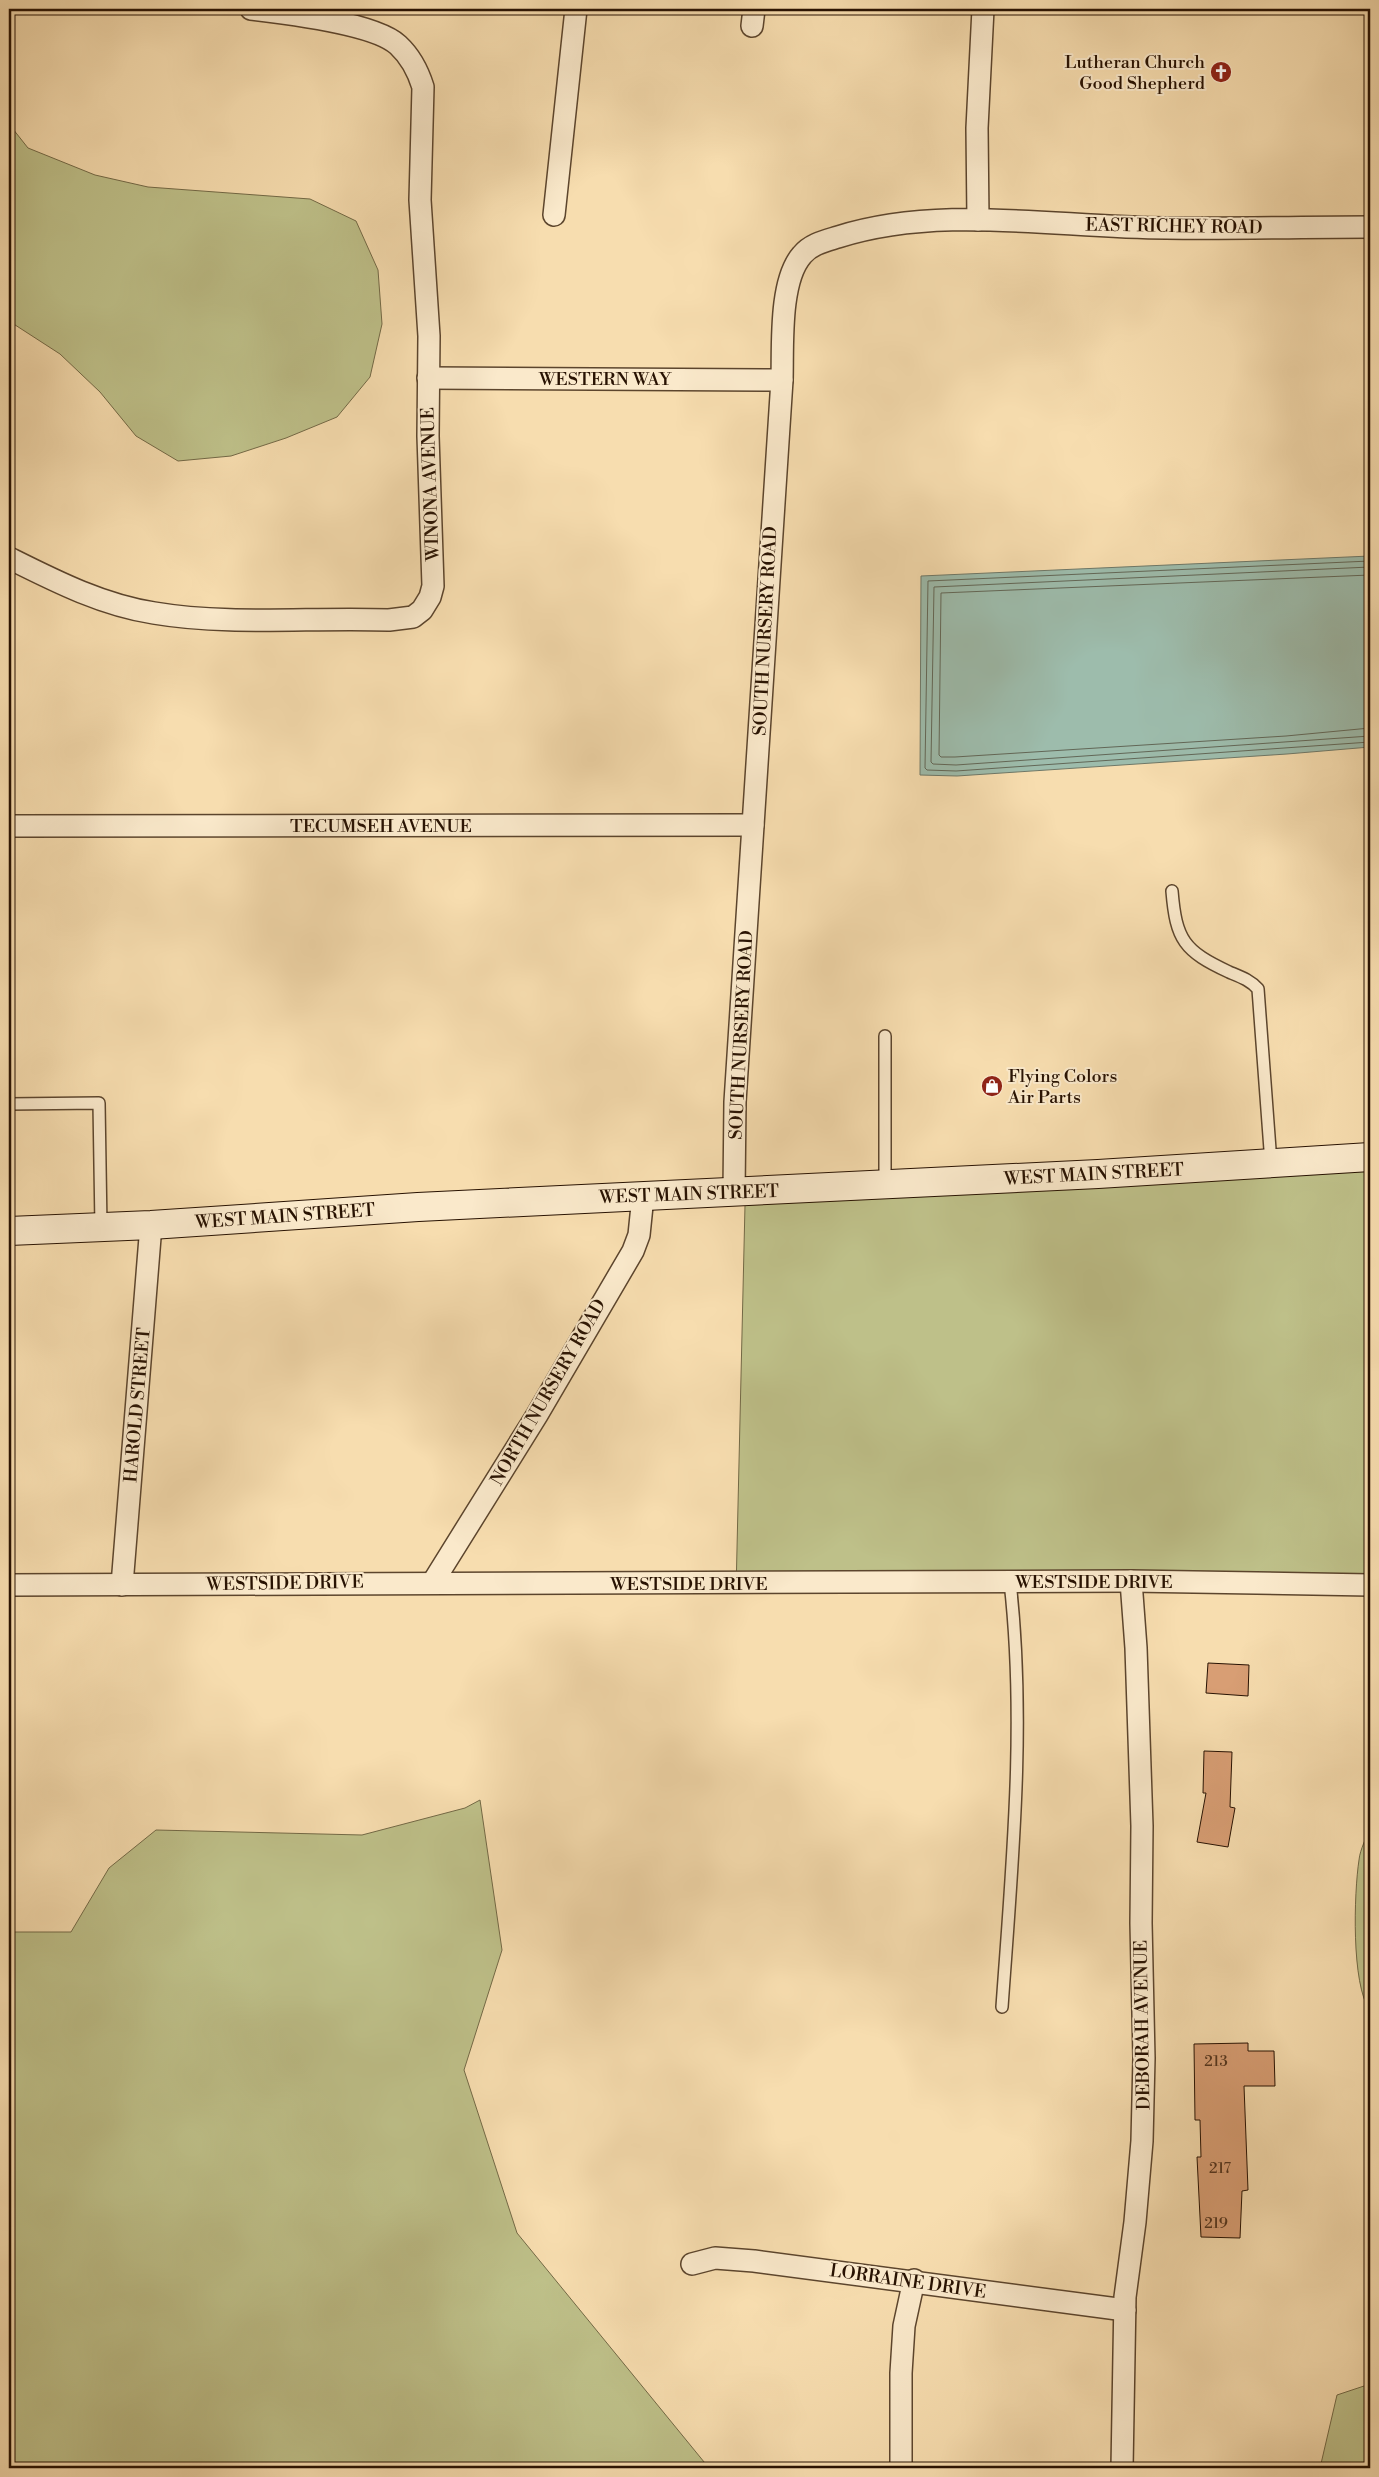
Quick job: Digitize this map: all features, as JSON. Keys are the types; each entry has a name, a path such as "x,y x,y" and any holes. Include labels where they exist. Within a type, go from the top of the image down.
{"main road":[{"name":"WEST MAIN STREET","path":"9,1231 151,1225 418,1207 885,1185 1370,1157"}],"street":[{"name":"WINONA AVENUE","path":"9,558 65,586 114,603 152,613 200,619 388,620 413,617 422,610 430,597 433,586 428,378 429,336 420,200 424,87 418,70 397,44 384,36 296,11 251,9"},
{"path":"554,215 576,9"},
{"path":"978,220 977,128 983,9"},
{"name":"EAST RICHEY ROAD","path":"978,220 1164,228 1370,227"},
{"name":"SOUTH NURSERY ROAD","path":"734,1192 735,1102 782,380 784,315 789,288 799,258 813,245 873,228 912,223 978,220"},
{"name":"WESTERN WAY","path":"428,378 782,380"},
{"name":"TECUMSEH AVENUE","path":"9,826 753,825"},
{"name":"NORTH NURSERY ROAD","path":"433,1582 538,1415 632,1251 639,1235 643,1196"},
{"name":"HAROLD STREET","path":"122,1585 151,1225"},
{"name":"WESTSIDE DRIVE","path":"9,1585 1131,1581 1370,1585"},
{"name":"DEBORAH AVENUE","path":"1122,2468 1125,2310 1142,2140 1144,2058 1141,1923 1142,1816 1136,1648 1131,1581"},
{"name":"LORRAINE DRIVE","path":"692,2264 716,2258 754,2261 914,2280 1024,2298 1125,2310"},
{"path":"901,2468 901,2373 904,2326 914,2280"}],"lane":[{"path":"1172,891 1175,922 1183,941 1196,955 1250,980 1258,990 1271,1163"},
{"path":"885,1036 885,1185"},
{"path":"9,1104 98,1102 101,1227"},
{"path":"1002,2007 1016,1813 1016,1634 1010,1582"}],"green space":[{"path":"9,124 28,148 95,175 148,187 310,199 356,221 378,270 382,324 370,377 337,417 286,438 231,456 178,461 136,436 100,392 60,354 9,321"},
{"path":"1370,1170 1370,1583 736,1592 745,1205 1098,1187"},
{"path":"480,1800 502,1950 464,2070 517,2233 709,2468 9,2468 9,1932 71,1932 109,1868 156,1830 362,1835 465,1808"},
{"path":"1370,1827 1370,2011 1364,1998 1360,1981 1355,1915 1360,1856"},
{"path":"1370,2384 1370,2468 1320,2468 1337,2395"}],"water":[{"path":"1370,556 1370,747 957,776 920,775 921,576"}],"building":[{"path":"1208,1663 1249,1665 1248,1696 1206,1693"},
{"path":"1204,1751 1232,1752 1230,1807 1235,1808 1228,1847 1197,1842 1206,1793 1203,1793"},
{"path":"1248,2043 1248,2051 1274,2051 1275,2086 1244,2086 1248,2190 1242,2191 1240,2238 1201,2237 1197,2157 1201,2157 1200,2120 1195,2120 1194,2044"}],"place":[{"name":"Lutheran Church Good Shepherd","path":"1221,72"},
{"name":"Flying Colors Air Parts","path":"992,1086"}]}
